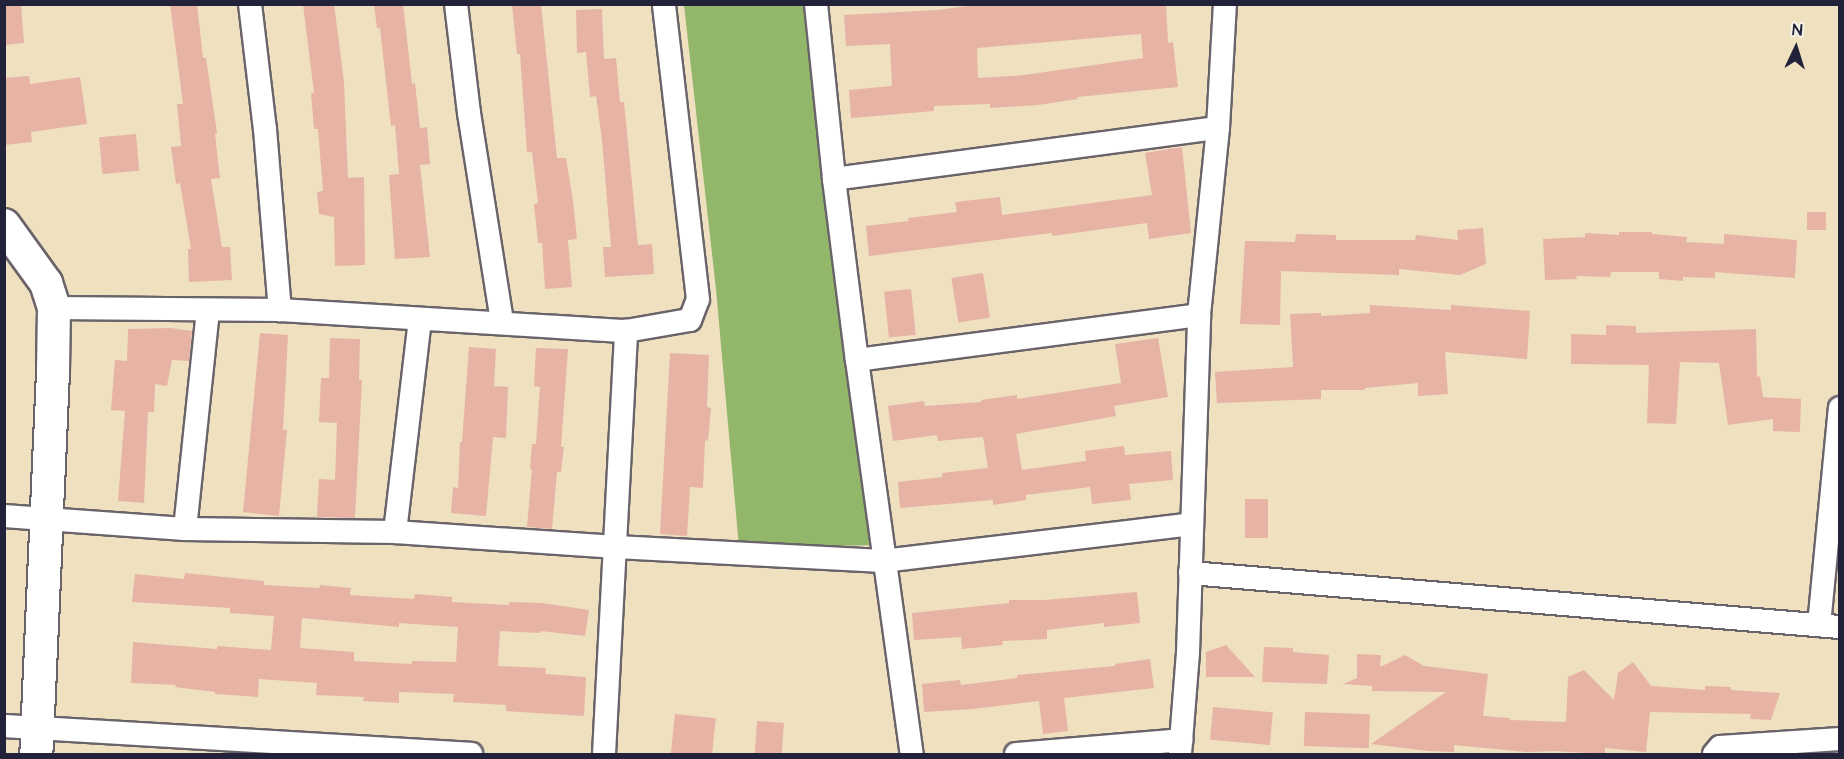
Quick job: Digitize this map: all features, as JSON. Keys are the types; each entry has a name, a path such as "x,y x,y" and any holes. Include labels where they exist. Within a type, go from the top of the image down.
{"street":[{"path":"250,4 265,129 280,310"},
{"path":"456,4 469,113 502,322"},
{"path":"54,308 280,310 626,331 690,320 698,299 664,4"},
{"path":"816,4 834,179 857,360 883,561 912,754"},
{"path":"1016,754 1181,747 1192,524 1198,315 1218,128 1225,4"},
{"path":"834,179 1218,128"},
{"path":"4,225 46,283 54,308 36,741"},
{"path":"185,529 208,310"},
{"path":"857,360 1198,315"},
{"path":"395,532 420,320"},
{"path":"604,754 626,331"},
{"path":"1190,573 1829,626 1839,408"},
{"path":"4,516 47,517 185,529 395,532 616,548 883,561 1192,524"},
{"path":"4,726 36,741 471,754"},
{"path":"1714,754 1720,747 1839,739"}],"green space":[{"path":"684,5 819,5 886,545 739,547 716,289"}],"building":[{"path":"170,4 197,4 203,58 206,58 217,133 215,134 220,178 211,179 222,247 230,247 232,280 189,282 188,249 191,249 180,183 176,184 171,147 181,146 177,104 183,104"},
{"path":"303,4 334,4 344,82 348,178 364,177 365,265 335,266 334,217 319,214 317,192 323,191 318,129 314,129 311,93 314,93"},
{"path":"374,4 403,4 412,84 415,83 420,128 427,127 430,164 420,165 430,257 395,259 389,175 399,174 395,125 391,126 380,28 377,28"},
{"path":"512,4 541,4 557,158 566,158 573,200 577,239 568,240 572,287 545,289 542,243 538,243 534,204 538,203 532,152 527,152 520,54 517,54"},
{"path":"982,4 1166,4 1168,43 1173,42 1178,87 1077,97 1078,99 1038,105 990,108 990,104 934,106 934,111 851,118 849,90 892,86 890,44 846,46 844,15 937,10","holes":["1141,34 1143,58 1024,75 978,78 977,48"]},
{"path":"21,5 24,43 4,45 4,6"},
{"path":"602,9 604,59 616,58 620,102 624,102 638,245 652,244 654,274 605,277 603,247 611,247 602,140 596,96 590,97 586,52 577,53 576,10"},
{"path":"29,76 30,84 80,77 87,124 31,132 32,142 4,145 4,78"},
{"path":"136,134 139,171 102,174 99,137"},
{"path":"1182,147 1191,233 1149,239 1147,223 869,256 866,226 957,212 955,202 1000,197 1002,215 1152,195 1145,153"},
{"path":"1807,212 1826,212 1826,230 1807,230"},
{"path":"1483,228 1486,264 1460,275 1399,269 1399,275 1281,271 1280,325 1240,324 1245,241 1295,242 1296,234 1336,235 1336,240 1415,240 1416,235 1458,240 1457,230"},
{"path":"1619,232 1652,232 1652,234 1687,237 1686,242 1724,244 1724,234 1797,240 1795,278 1715,272 1715,278 1683,277 1683,281 1659,279 1659,272 1611,272 1610,277 1576,276 1577,279 1545,280 1543,239 1585,237 1585,233 1619,235"},
{"path":"983,273 990,317 958,322 951,278"},
{"path":"911,289 916,335 889,338 884,292"},
{"path":"1370,305 1451,310 1451,305 1530,311 1527,359 1445,352 1448,394 1418,396 1418,383 1365,388 1365,390 1321,390 1321,399 1217,403 1215,372 1293,367 1290,314 1321,313 1321,316 1370,313"},
{"path":"1606,325 1636,326 1636,333 1756,329 1757,377 1760,376 1763,397 1801,399 1800,432 1773,431 1773,419 1728,425 1719,363 1680,362 1676,424 1647,423 1649,365 1571,364 1571,334 1606,335"},
{"path":"171,328 192,331 189,361 172,360 167,386 155,384 154,412 148,412 144,503 118,501 125,411 111,410 115,360 127,361 128,329"},
{"path":"260,333 288,335 283,430 287,430 279,516 243,512"},
{"path":"330,338 360,339 359,380 362,380 355,518 317,517 319,479 335,480 337,423 319,422 321,378 329,378"},
{"path":"1158,338 1168,397 1114,406 1116,416 1016,434 1022,470 1086,461 1085,451 1124,446 1125,455 1171,451 1173,480 1129,484 1131,500 1092,504 1090,487 1026,495 1026,500 993,505 993,500 900,508 898,482 942,477 942,473 988,468 983,437 938,441 937,435 893,441 888,406 924,401 925,406 981,402 981,400 1017,395 1017,399 1121,383 1115,344"},
{"path":"469,347 496,349 494,386 508,387 506,438 493,437 486,516 451,513 453,487 458,488"},
{"path":"536,348 568,349 561,447 564,447 561,472 557,472 552,529 527,527 532,444 536,444 540,387 534,386"},
{"path":"670,353 709,355 707,407 711,408 708,441 705,440 703,488 690,487 687,536 660,534"},
{"path":"1245,499 1268,499 1268,538 1245,538"},
{"path":"185,573 264,581 264,585 319,588 320,585 351,588 350,595 414,599 415,594 452,597 452,602 509,605 509,602 542,603 589,610 585,636 541,631 540,633 500,631 498,666 546,668 545,674 586,677 584,716 506,711 506,705 453,702 454,694 399,692 399,703 363,701 364,697 316,695 317,683 259,679 258,697 215,694 215,692 175,687 176,685 131,683 133,642 217,649 217,646 271,650 274,616 230,613 230,608 132,602 135,574 184,579","holes":["302,618 399,627 399,623 458,627 456,662 412,661 412,664 354,661 354,652 300,648"]},
{"path":"1137,592 1140,623 1104,627 1104,623 1047,630 1047,639 1002,641 1003,645 962,649 961,637 914,640 912,613 1009,603 1009,600 1045,600"},
{"path":"1226,645 1255,677 1206,677 1206,652"},
{"path":"1264,647 1293,648 1293,652 1329,655 1327,684 1262,682"},
{"path":"1357,654 1381,655 1380,667 1405,655 1424,666 1488,674 1483,716 1510,718 1510,720 1566,722 1568,677 1584,670 1614,700 1618,673 1633,662 1651,686 1705,690 1705,686 1731,687 1731,690 1780,693 1771,720 1750,719 1751,714 1650,712 1646,752 1605,748 1605,754 1527,752 1454,745 1454,752 1428,751 1371,744 1446,692 1372,691 1372,686 1343,684 1357,678"},
{"path":"1150,659 1154,688 1064,698 1068,731 1043,734 1039,701 924,712 922,684 960,680 961,685 1017,678 1017,675 1115,666 1115,664"},
{"path":"1213,707 1273,712 1270,745 1210,740"},
{"path":"1305,712 1370,714 1369,748 1304,746"},
{"path":"675,714 716,718 712,754 671,754"},
{"path":"757,721 784,723 782,754 755,754"}]}
